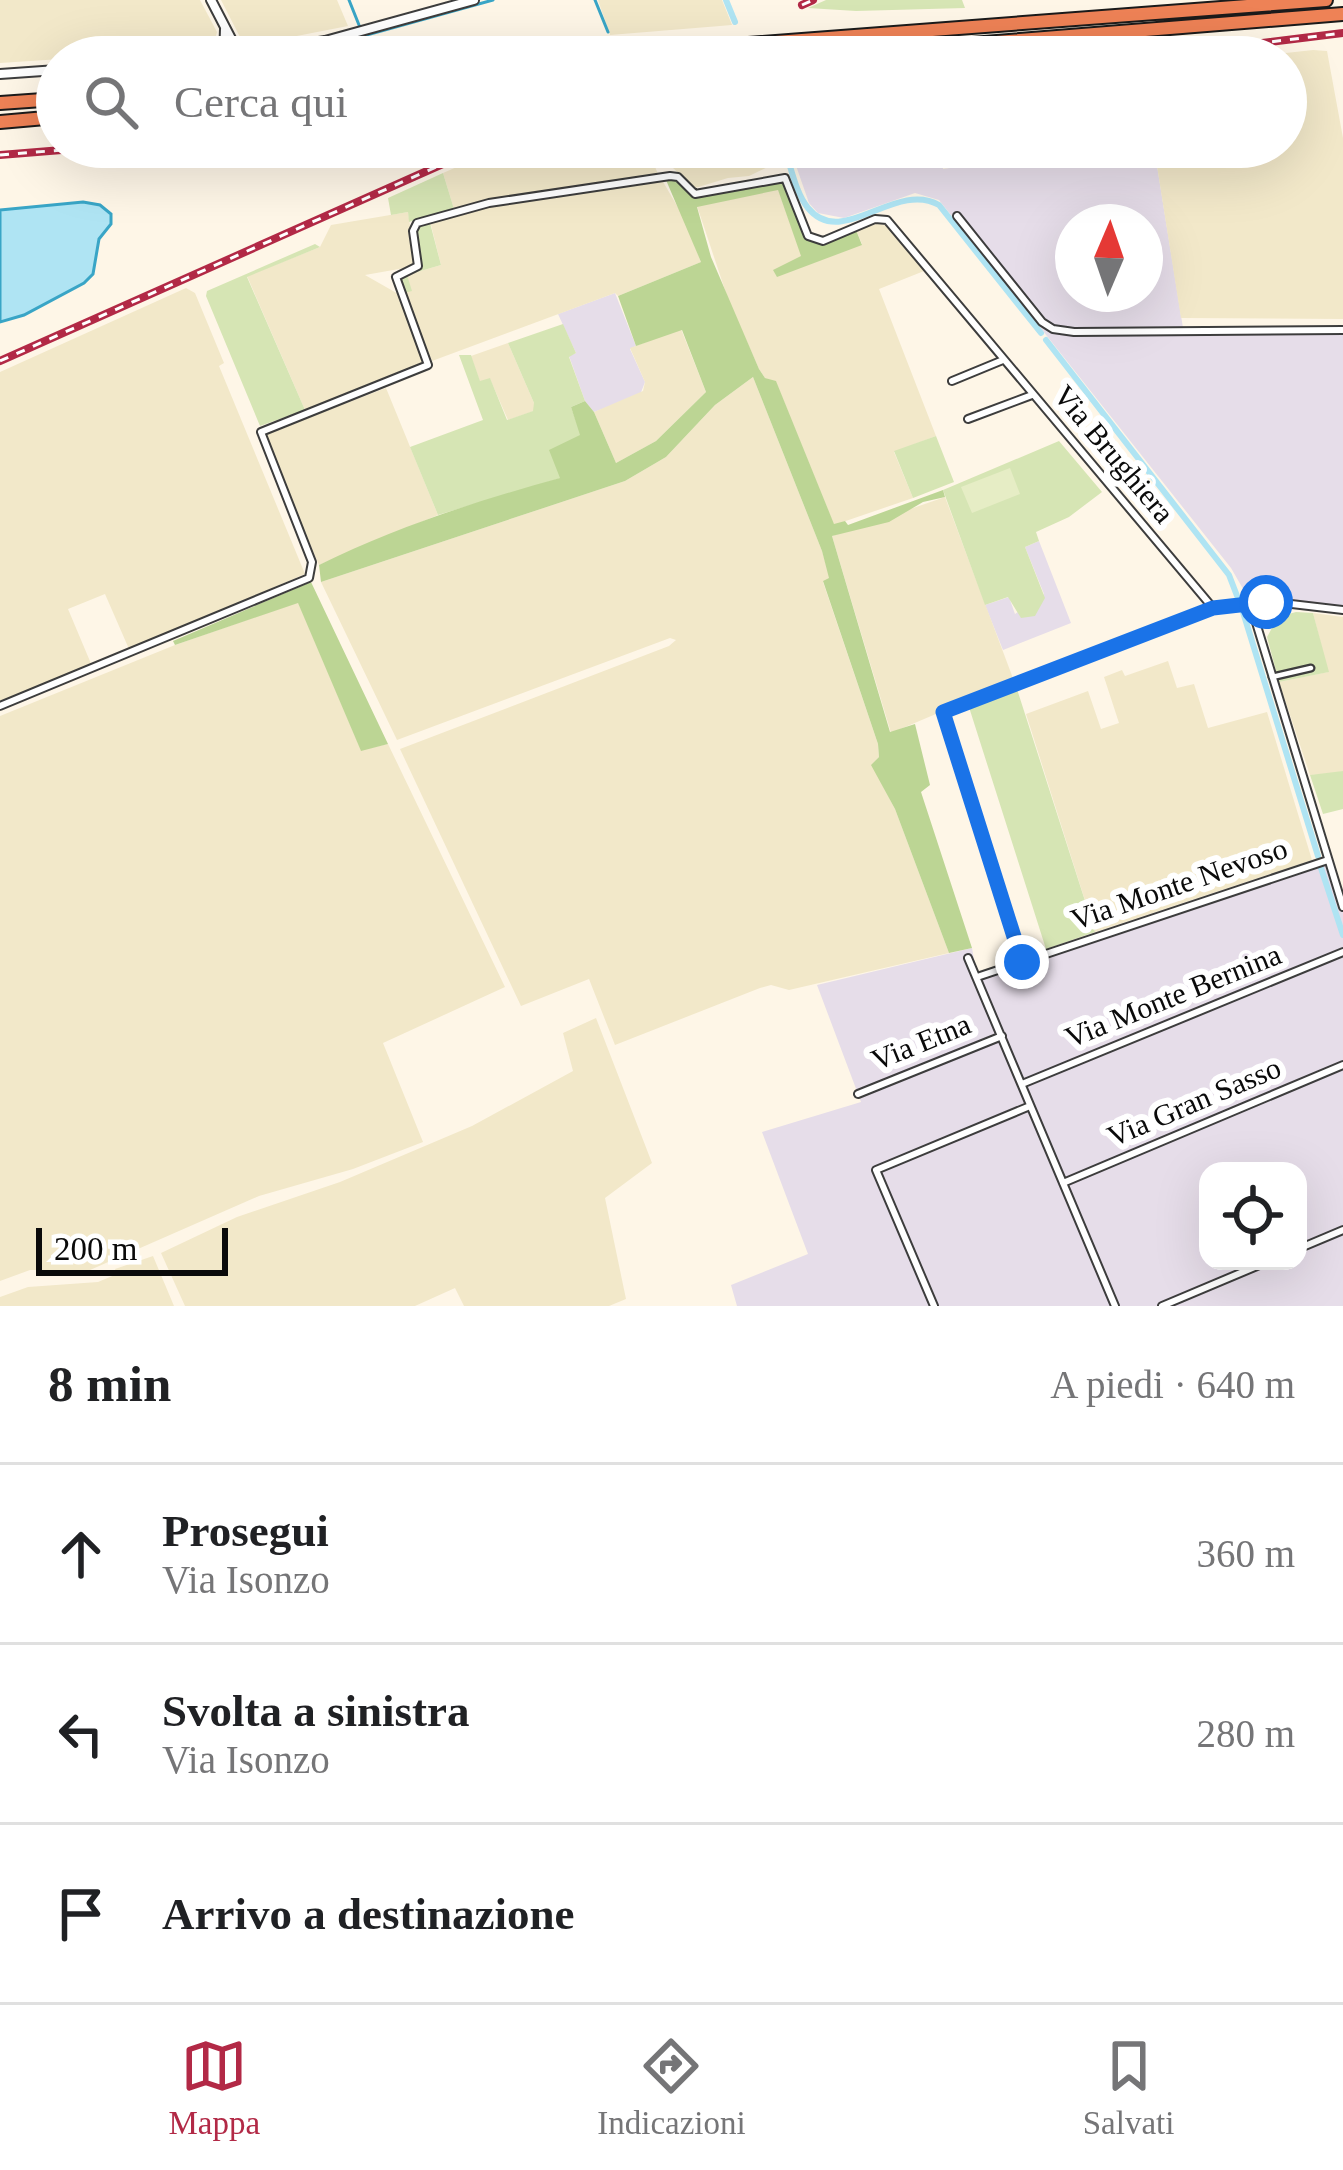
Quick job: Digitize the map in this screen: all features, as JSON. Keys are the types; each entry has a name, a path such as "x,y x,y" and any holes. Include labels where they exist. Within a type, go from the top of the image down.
{"highway":[{"path":"853,36 1326,0"},
{"path":"1070,36 1343,14"},
{"path":"0,103 36,100"},
{"path":"0,122 36,119"}],"street":[{"path":"211,0 230,36"},
{"path":"343,36 474,0"},
{"path":"225,28 225,36"},
{"path":"0,74 36,71"},
{"name":"Via Brughiera","path":"0,706 309,578 312,562 262,432 428,365 396,277 418,266 413,231 422,220 489,203 662,176 678,177 689,192 699,194 781,176 814,240 823,241 875,219 887,220 1213,608"},
{"path":"957,216 1042,322 1059,330 1343,330"},
{"path":"952,381 1003,361"},
{"path":"968,419 1032,395"},
{"path":"1022,962 943,712 1213,608 1298,605 1343,610"},
{"path":"1269,617 1298,605"},
{"path":"1257,608 1269,617"},
{"path":"1257,608 1269,617"},
{"path":"1257,608 1262,644 1322,862 1343,908"},
{"path":"1262,644 1269,617"},
{"path":"1272,676 1311,668"},
{"name":"Via Monte Nevoso","path":"977,977 1322,862"},
{"name":"Via Monte Bernina","path":"1022,1084 1343,952"},
{"path":"968,958 1115,1306"},
{"name":"Via Etna","path":"859,1094 1002,1036"},
{"name":"Via Gran Sasso","path":"1063,1183 1343,1065"},
{"path":"934,1306 876,1170 1030,1106"},
{"path":"1307,1245 1343,1230"},
{"path":"1162,1306 1248,1270"}],"shaded area":[{"path":"0,0 200,0 217,32 216,36 36,36 36,61 0,63"},
{"path":"221,0 337,0 348,26 297,36 239,36"},
{"path":"598,0 722,0 732,25 610,35"},
{"path":"1307,51 1327,51 1343,138 1343,319 1181,318 1157,168 1307,168"},
{"path":"455,168 656,168 658,174 454,209 443,173"},
{"path":"673,168 766,168 749,176 695,188"},
{"path":"797,168 1157,168 1183,328 1343,327 1343,607 1246,594 1231,568 939,200 915,193 844,218 818,213 809,203"},
{"path":"662,180 701,262 432,361 404,293 407,275 441,265 430,221 489,205"},
{"path":"778,189 802,257 862,244 856,230 877,224 888,226 924,271 879,289 936,436 894,452 913,498 834,525 776,382 759,369 728,299 697,206"},
{"path":"408,212 416,266 365,275 400,295 426,361 305,410 247,276 320,247 331,225"},
{"path":"186,288 195,293 224,363 219,366 305,574 129,649 105,594 68,609 92,666 0,702 0,372"},
{"path":"615,293 636,346 630,349 645,382 640,395 594,412 585,401 569,356 576,353 558,314"},
{"path":"681,329 706,392 656,441 616,463 594,412 643,391 645,382 630,348"},
{"path":"508,343 534,411 508,420 490,379 480,382 471,356"},
{"path":"753,377 822,551 830,578 823,582 878,744 879,757 872,765 895,809 949,953 789,990 771,985 760,988 615,1045 589,979 521,1006 400,749 676,640 670,638 397,740 321,582 625,481 666,457 715,405"},
{"path":"386,388 438,515 319,565 265,438 270,432"},
{"path":"945,497 1014,681 891,733 832,536"},
{"path":"1039,541 1071,623 1003,650 985,605 1009,597 1015,614 1044,594 1025,547"},
{"path":"298,602 361,750 388,744 505,987 383,1043 423,1142 353,1169 259,1196 90,1270 30,1270 0,1281 0,716 175,645"},
{"path":"1313,613 1343,617 1343,771 1334,774 1310,775 1279,682 1328,672"},
{"path":"1168,661 1177,688 1194,684 1208,728 1267,712 1312,860 1095,932 1026,714 1088,691 1101,729 1119,723 1104,677 1122,670 1125,676"},
{"path":"1326,862 1343,913 1343,1306 737,1306 731,1285 808,1254 762,1132 861,1102 817,985 972,948 977,976"},
{"path":"596,1018 652,1163 605,1198 626,1299 609,1306 464,1306 455,1288 415,1306 185,1306 161,1253 237,1217 340,1182 472,1126 573,1071 563,1033"},
{"path":"153,1256 174,1306 0,1306 0,1297 28,1287 98,1282 117,1274 115,1269"}],"green space":[{"path":"826,0 962,0 965,8 808,8"},
{"path":"443,173 454,209 409,222 408,212 391,215 388,198"},
{"path":"676,179 696,196 783,179 808,239 824,242 856,230 862,245 777,277 773,270 801,256 778,190 697,207 711,257 759,369 765,378 776,381 834,524 845,521 848,525 943,490 945,497 923,502 889,522 832,536 890,732 915,724 930,785 921,792 972,948 949,953 895,809 871,765 879,757 878,744 823,581 829,578 822,551 753,377 715,405 666,457 625,481 321,582 319,565 348,551 437,516 560,478 549,450 580,435 571,407 585,401 594,412 616,463 656,441 706,392 682,330 636,346 618,296 701,262 666,180"},
{"path":"429,219 441,265 407,275 412,291 404,293 399,276 421,269 414,231"},
{"path":"315,244 320,247 247,277 305,410 260,426 207,291"},
{"path":"563,324 576,353 569,357 585,401 571,407 581,435 561,478 438,515 410,447 483,420 459,355 471,355 480,381 490,378 507,420 533,411 534,403 508,343"},
{"path":"936,436 954,482 913,498 894,451"},
{"path":"1059,441 1102,492 1069,517 1036,532 1039,541 1025,547 1045,598 1035,616 1021,618 1008,597 985,605 943,490"},
{"path":"1010,468 1020,494 972,513 961,487"},
{"path":"311,582 388,744 361,751 298,603 175,645 173,641"},
{"path":"1313,613 1329,672 1279,682 1267,637 1278,617"},
{"path":"1016,686 1095,932 1046,949 968,704"},
{"path":"1343,771 1343,809 1323,814 1310,775"}],"water":[{"path":"83,202 100,205 111,214 111,224 99,239 93,274 24,315 0,322 0,210"}],"waterway":[{"path":"349,0 359,25"},
{"path":"363,36 493,0"},
{"path":"595,0 608,32"},
{"path":"726,0 735,22"},
{"path":"791,168 808,208 822,219 853,219 905,201 939,205 1041,333"},
{"path":"1046,340 1229,575 1239,601"},
{"path":"1243,612 1318,856"},
{"path":"1321,868 1343,935"}],"railway":[{"path":"802,5 813,0"},
{"path":"1307,37 1343,33"},
{"path":"0,155 36,152"},
{"path":"0,361 434,168"}],"route":[{"path":"1022,962 943,712 1213,608 1266,602"}]}
